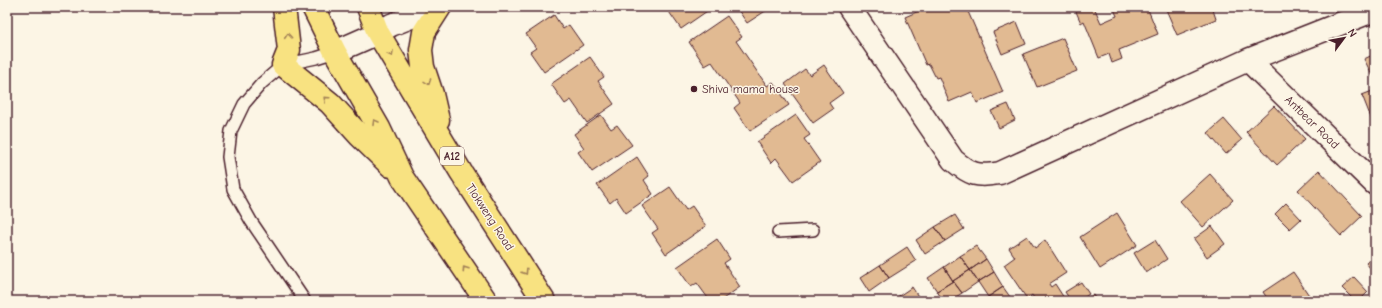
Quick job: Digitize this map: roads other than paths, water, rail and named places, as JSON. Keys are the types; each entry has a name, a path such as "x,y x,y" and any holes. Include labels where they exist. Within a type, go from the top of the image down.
{"main road":[{"path":"284,7 289,50 283,65 330,103 360,136 402,177"},
{"path":"313,7 335,52 379,128 402,177 486,301"},
{"name":"Tlokweng Road","path":"368,7 378,33 461,172 544,301"},
{"path":"440,7 424,32 421,50 423,67 432,94 440,135 461,172"}],"street":[{"path":"335,52 378,33 391,25 436,7"},
{"path":"850,7 953,160 964,169 975,174 988,175 1000,173 1248,60 1375,10"},
{"name":"Antbear Road","path":"1248,60 1375,184"}],"lane":[{"path":"305,301 251,221 233,190 228,157 231,131 244,104 262,83 283,65 316,58 335,52"},
{"path":"778,232 813,230"}],"place":[{"name":"Shiva mama house","path":"694,89"}]}
